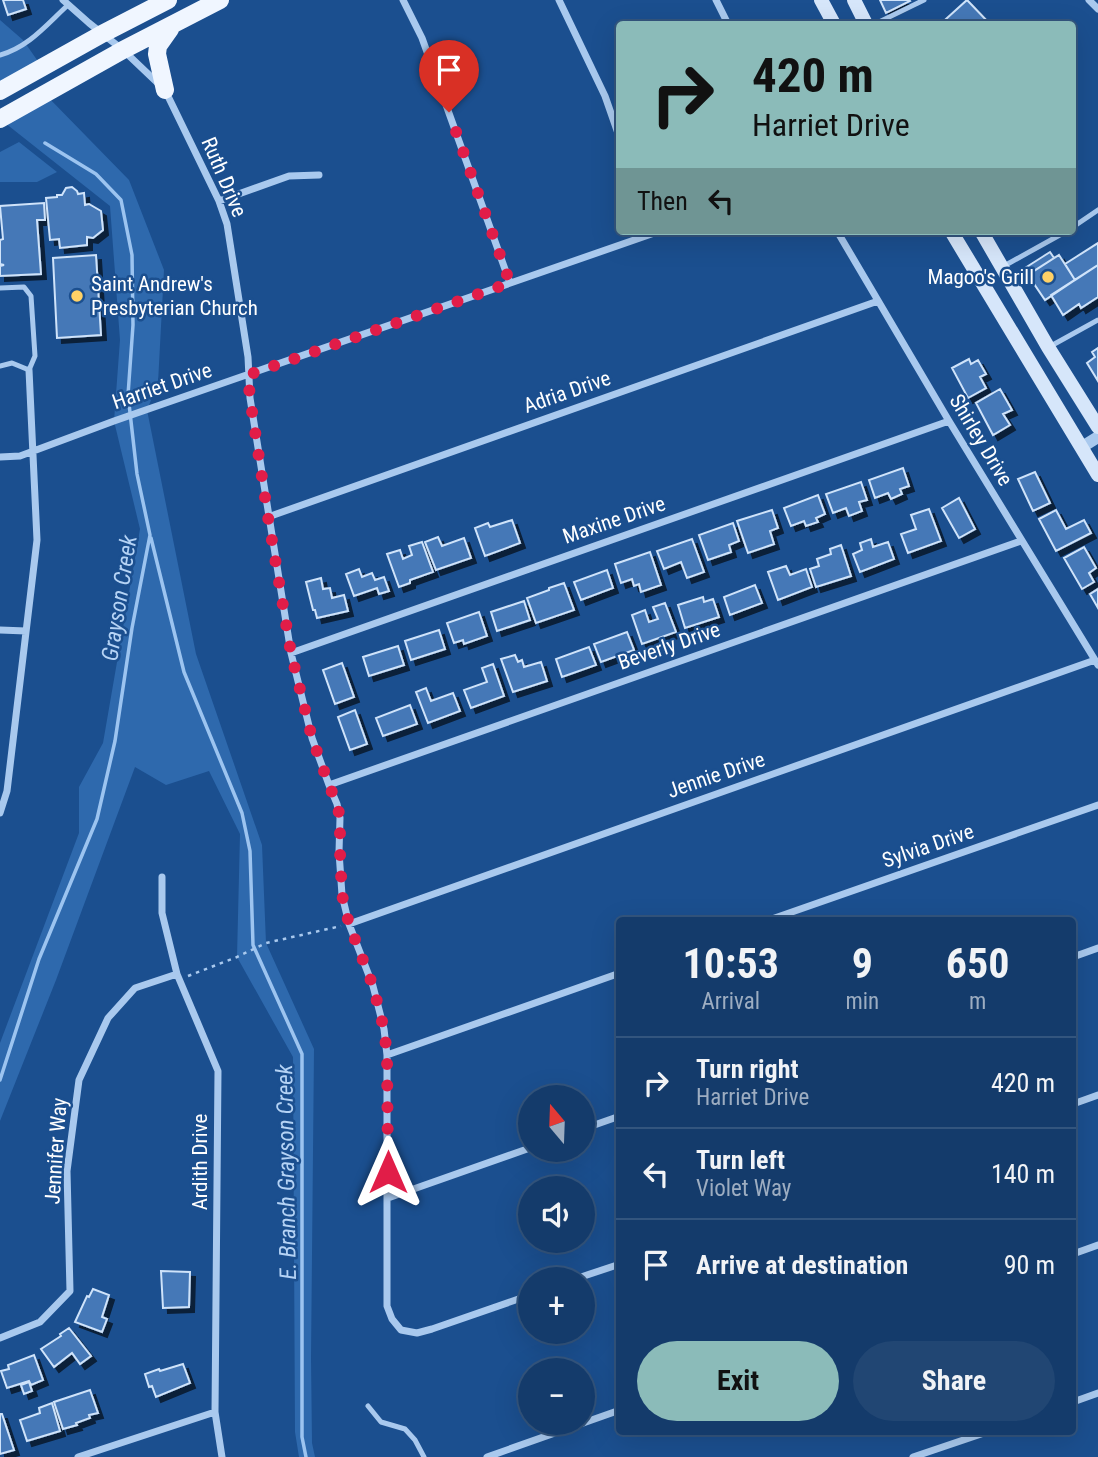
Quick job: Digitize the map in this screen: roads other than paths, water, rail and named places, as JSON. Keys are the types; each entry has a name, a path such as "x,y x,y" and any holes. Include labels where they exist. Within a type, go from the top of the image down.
{"main road":[{"path":"0,91 168,0"},
{"path":"0,119 123,50 220,0"},
{"path":"821,0 832,21"},
{"path":"854,0 864,21"},
{"path":"165,90 157,54 158,46 173,25"},
{"path":"953,235 1096,467"},
{"path":"983,235 1098,427"}],"street":[{"path":"403,0 422,38 510,283"},
{"path":"559,0 604,96 616,128"},
{"path":"716,0 726,21"},
{"name":"Ruth Drive","path":"66,2 165,90 219,201 227,224 248,357 250,398 291,653 312,738 340,818 342,895 349,924 373,986 384,1029 387,1055 387,1306 392,1319 401,1330 417,1333 518,1299"},
{"path":"219,201 289,176 319,175"},
{"name":"Harriet Drive","path":"0,457 20,456 646,235"},
{"name":"Shirley Drive","path":"839,235 1021,541 1097,662"},
{"name":"Adria Drive","path":"268,517 878,301"},
{"path":"0,813 37,540 29,370"},
{"name":"Maxine Drive","path":"291,653 949,421"},
{"path":"1082,447 1098,437"},
{"name":"Beverly Drive","path":"329,785 1021,541"},
{"path":"0,630 26,631"},
{"name":"Jennie Drive","path":"349,924 1097,662"},
{"name":"Sylvia Drive","path":"778,917 1098,804"},
{"name":"Ardith Drive","path":"162,877 162,913 178,977 218,1071 215,1412 222,1457"},
{"path":"1076,956 1098,948"},
{"path":"387,1055 616,974"},
{"name":"Jennifer Way","path":"0,1338 40,1322 70,1291 67,1171 79,1080 108,1018 135,988 178,977"},
{"path":"1076,1103 1098,1095"},
{"path":"595,1125 616,1117"},
{"path":"388,1198 518,1152"},
{"path":"1076,1253 1098,1245"},
{"path":"595,1272 616,1265"},
{"path":"1076,1401 1098,1393"},
{"path":"487,1457 616,1411"},
{"path":"78,1457 215,1412"},
{"path":"913,1457 978,1435"}],"lane":[{"path":"880,21 924,0"},
{"path":"0,55 33,38 66,2"},
{"path":"1076,225 1098,210"},
{"path":"1001,267 1060,235"},
{"path":"0,288 24,288 31,296 35,356 29,370 12,363 0,366"},
{"path":"1048,347 1098,320"},
{"path":"368,1406 381,1422 405,1429 424,1457"}],"waterway":[{"name":"Grayson Creek","path":"0,1080 39,959 97,819 115,741 132,628 150,535 137,474 128,395 133,325 132,255 121,200 96,174 45,143"},
{"name":"E. Branch Grayson Creek","path":"151,538 184,672 242,813 250,851 253,945 302,1054 302,1437 306,1457"}],"place":[{"name":"Magoo's Grill","path":"1048,277"},
{"name":"Saint Andrew's Presbyterian Church","path":"77,296"}]}
